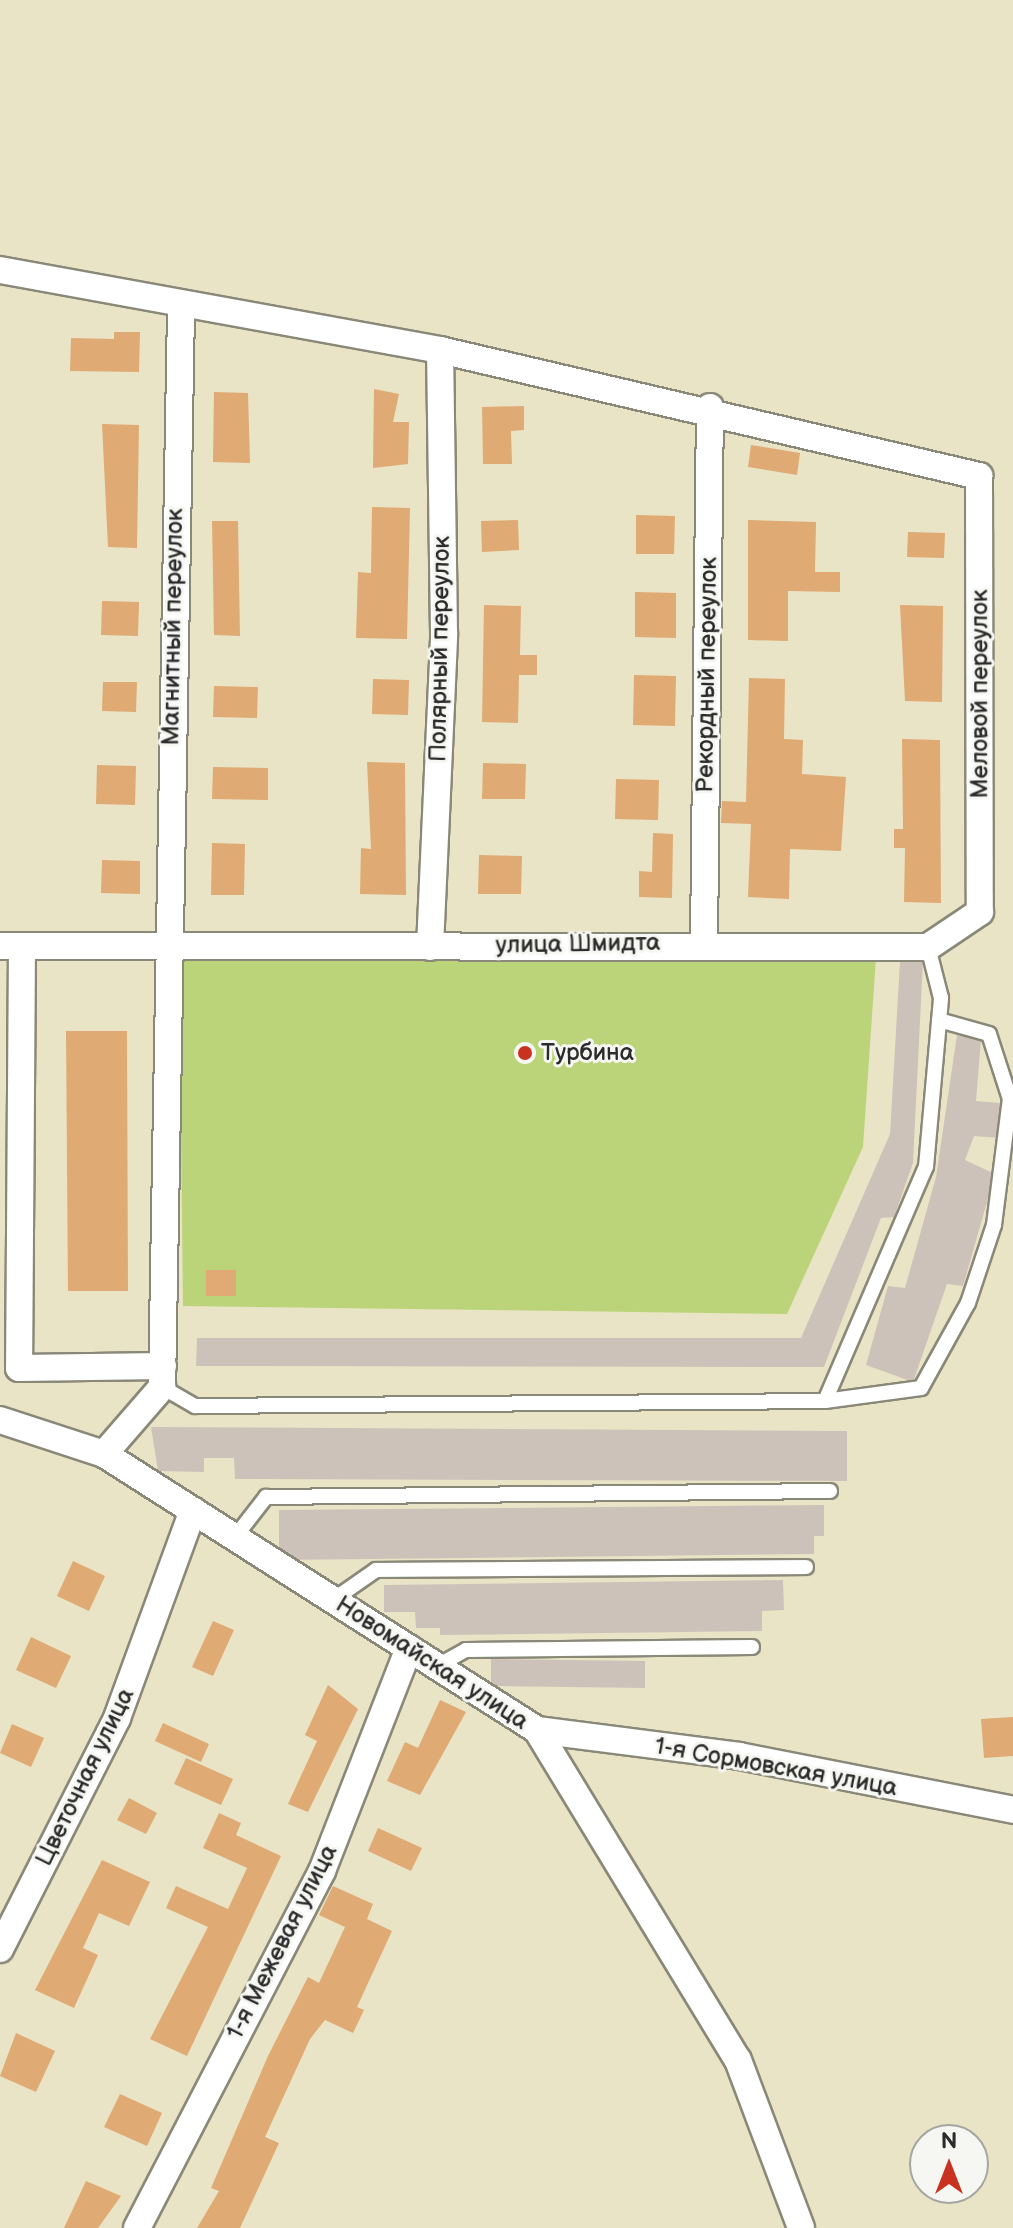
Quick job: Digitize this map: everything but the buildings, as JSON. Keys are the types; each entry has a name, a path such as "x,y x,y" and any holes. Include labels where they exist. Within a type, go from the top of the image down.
{"street":[{"path":"0,270 440,350 710,407"},
{"name":"Магнитный переулок","path":"165,948 181,305"},
{"name":"Полярный переулок","path":"430,947 444,633 440,350"},
{"name":"Меловой переулок","path":"710,407 979,476 980,912 928,947"},
{"name":"Рекордный переулок","path":"704,942 710,407"},
{"name":"улица Шмидта","path":"11,946 430,947 704,942 928,947"},
{"path":"11,946 19,1368 162,1377"},
{"path":"104,1454 162,1377 165,948"},
{"name":"Новомайская улица","path":"0,1420 104,1454 537,1730 738,2060 801,2228"},
{"name":"Цветочная улица","path":"0,1949 117,1718 193,1510"},
{"name":"1-я Межевая улица","path":"137,2228 322,1871 409,1648"},
{"name":"1-я Сормовская улица","path":"537,1730 739,1756 1013,1810"}],"lane":[{"path":"825,1401 926,1167 939,1020 928,947"},
{"path":"162,1377 195,1406 825,1401 921,1388 968,1303 994,1225 1010,1099 989,1034 939,1020"},
{"path":"235,1537 266,1497 830,1491"},
{"path":"333,1600 376,1570 806,1567"},
{"path":"437,1666 466,1650 752,1647"}],"shaded area":[{"path":"923,961 913,1163 894,1217 881,1218 824,1367 196,1366 197,1338 801,1338 890,1134 900,962"},
{"path":"957,1035 981,1039 976,1101 1000,1103 1000,1138 974,1136 965,1160 995,1174 963,1286 947,1284 913,1382 866,1365 888,1286 905,1288 936,1177"},
{"path":"151,1427 847,1431 847,1481 235,1479 234,1458 204,1458 204,1472 158,1471"},
{"path":"824,1505 824,1536 814,1536 814,1554 279,1560 279,1510"},
{"path":"783,1580 784,1610 762,1611 762,1631 440,1635 440,1628 416,1628 415,1612 384,1612 384,1585"},
{"path":"491,1659 645,1661 645,1688 491,1686"}],"green space":[{"name":"Турбина","path":"179,955 876,958 863,1147 787,1314 183,1306"}],"place":[{"name":"Турбина","path":"525,1053"}]}
